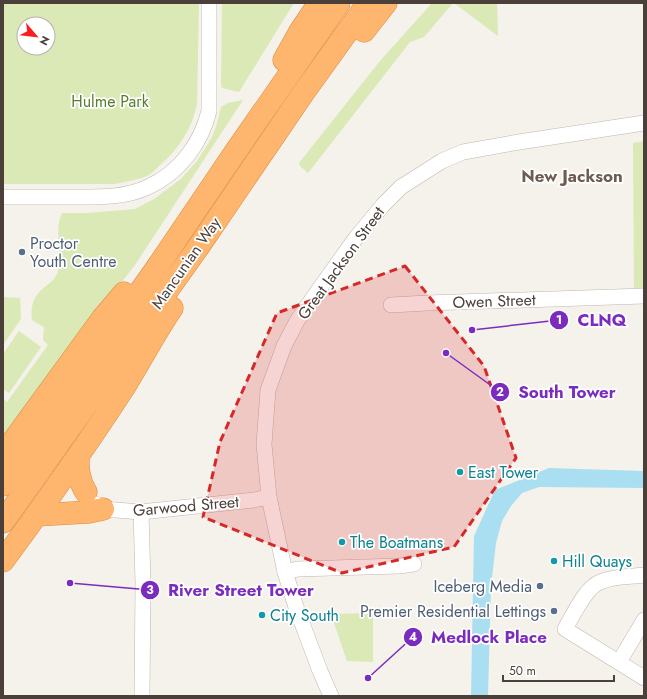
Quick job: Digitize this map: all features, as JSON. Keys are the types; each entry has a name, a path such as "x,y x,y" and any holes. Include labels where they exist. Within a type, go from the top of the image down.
{"highway":[{"path":"238,148 299,33 319,3"},
{"name":"Mancunian Way","path":"3,485 120,321 339,3"},
{"name":"Mancunian Way","path":"3,522 199,246 304,92 368,3"},
{"path":"262,153 315,96 386,3"},
{"path":"4,560 78,457 126,385 155,333 204,259 229,201"},
{"path":"3,455 102,319 201,203"},
{"path":"78,457 78,475 86,492"},
{"path":"37,515 89,512 103,509"}],"street":[{"path":"3,196 86,197 122,195 148,188 177,167 196,145 206,124 209,111 209,3"},
{"name":"Great Jackson Street","path":"331,696 320,671 285,572 268,497 264,444 268,390 284,346 315,295 355,239 383,205 401,187 422,173 442,161 463,152 644,123"},
{"name":"Owen Street","path":"391,305 644,296"},
{"path":"86,492 93,502 103,509"},
{"name":"Garwood Street","path":"103,509 141,512 254,500 268,497"},
{"path":"141,512 143,583 142,696"},
{"path":"285,572 298,569 399,566 414,564"},
{"path":"644,575 599,582 590,588 565,629 644,678"},
{"path":"618,662 644,620"}],"highlighted area":[{"path":"405,266 484,366 516,458 454,547 342,573 203,517 220,442 277,313"}],"green space":[{"name":"Hulme Park","path":"3,3 199,3 197,104 192,122 178,146 166,160 148,175 114,184 3,184"},
{"path":"222,3 294,3 239,92 222,88 221,84"},
{"path":"432,3 453,3 424,37 410,42 308,173 300,166 299,163 380,61"},
{"path":"454,3 497,3 498,36"},
{"path":"243,100 135,265 3,435 3,399 7,402 48,345 43,340 44,327 32,320 32,305 38,293 54,279 57,274 59,267 58,228 62,213 88,213 135,209 154,199 181,179 197,161 211,139 221,107 228,103"},
{"path":"644,141 644,291 634,291 633,143"},
{"path":"3,297 20,298 21,319 3,345"},
{"path":"19,331 41,347 9,393 3,389 3,354"},
{"path":"373,613 373,662 347,661 331,614"}],"water":[{"path":"549,468 644,471 644,488 539,487 522,493 511,506 502,521 496,543 491,586 488,696 471,696 474,536 495,490"}],"place":[{"name":"Proctor Youth Centre","path":"22,252"},
{"name":"CLNQ","path":"472,330"},
{"name":"South Tower","path":"446,353"},
{"name":"East Tower","path":"460,472"},
{"name":"The Boatmans","path":"342,542"},
{"name":"Hill Quays","path":"554,561"},
{"name":"River Street Tower","path":"70,583"},
{"name":"Iceberg Media","path":"540,586"},
{"name":"Premier Residential Lettings","path":"554,611"},
{"name":"City South","path":"262,615"},
{"name":"Medlock Place","path":"368,678"}],"district":[{"name":"New Jackson","path":"572,176"}]}
